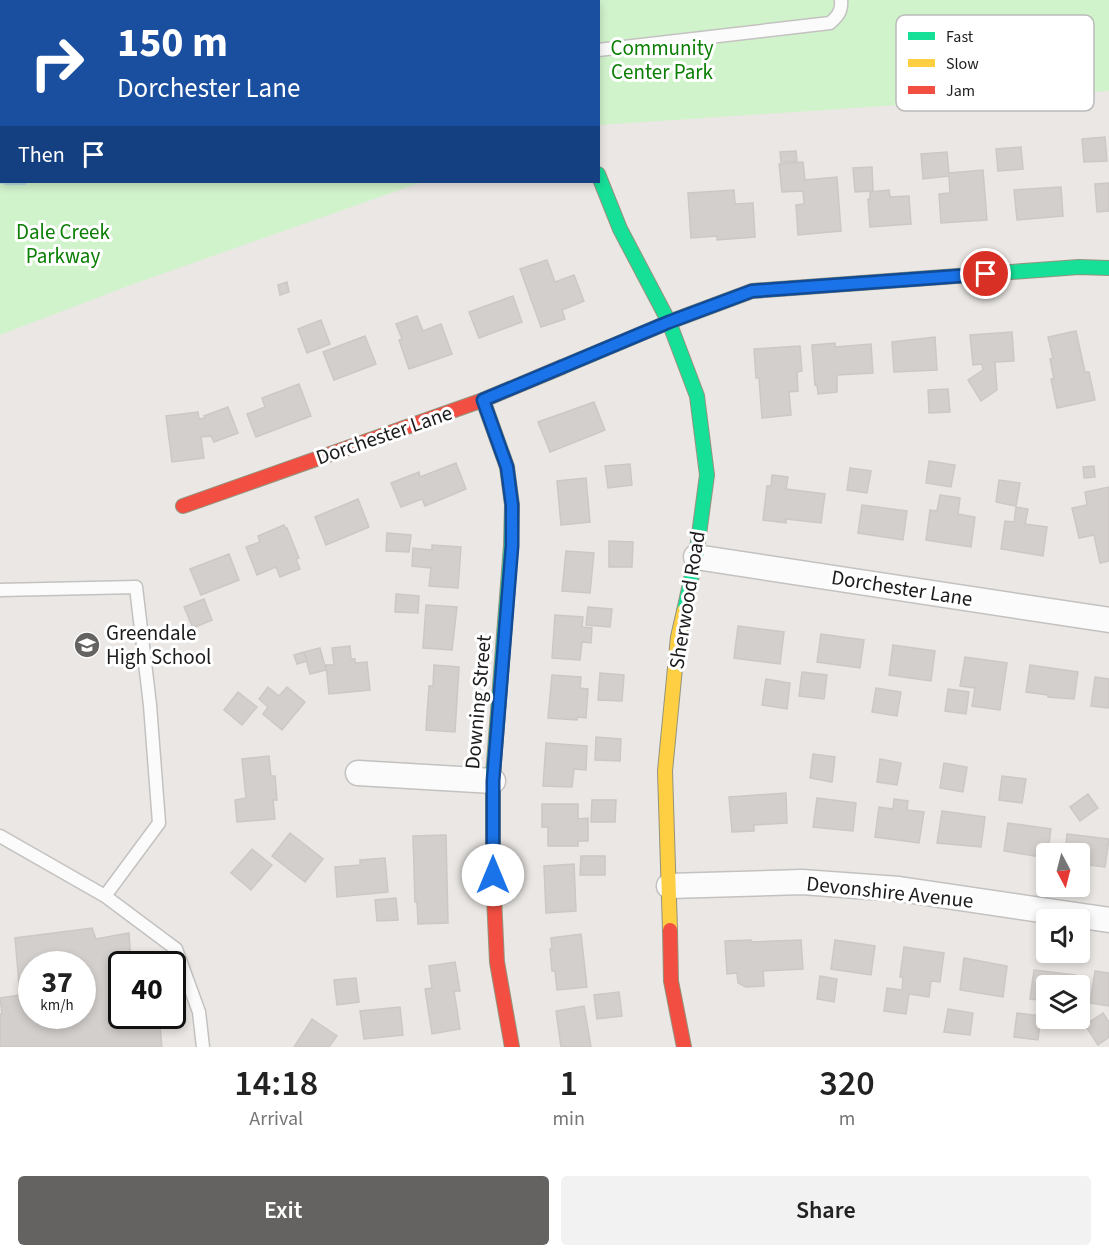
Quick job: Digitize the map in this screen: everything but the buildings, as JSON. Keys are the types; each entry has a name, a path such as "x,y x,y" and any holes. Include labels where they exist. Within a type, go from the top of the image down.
{"street":[{"name":"Sherwood Road","path":"600,179 620,230 669,322 697,396 707,474 696,557 678,637 665,771 671,981 684,1047"},
{"name":"Dorchester Lane","path":"183,506 483,400 669,322 752,291 1079,267 1109,268"},
{"name":"Downing Street","path":"483,400 507,467 512,505 512,546 493,781 493,875 498,962 512,1047"},
{"name":"Dorchester Lane","path":"696,557 1109,620"},
{"path":"358,773 493,781"},
{"name":"Devonshire Avenue","path":"669,885 802,882 899,889 1109,920"}],"lane":[{"path":"600,50 830,23 838,16 841,0"},
{"path":"0,590 136,587 150,705 159,823 105,896"},
{"path":"0,836 105,896 176,949 199,1012 203,1047"}],"green space":[{"name":"Community Center Park","path":"600,0 1109,0 1109,91 1094,92 1094,15 896,15 896,105 600,125"},
{"name":"Dale Creek Parkway","path":"0,183 419,183 128,286 0,335"}],"traffic: fast":[{"path":"600,179 620,229 669,322 697,396 707,475 696,557 684,611"},
{"path":"562,367 669,322 752,291 1079,267 1109,268"},
{"path":"483,400 507,467 512,505 511,546 493,775"}],"traffic: slow":[{"path":"670,930 665,771 678,637 684,611"}],"traffic: jam":[{"path":"183,506 483,400 562,367"},
{"path":"493,775 493,875 497,962 512,1047"},
{"path":"670,930 671,981 684,1047"}],"place":[{"name":"Greendale High School","path":"87,645"}],"route":[{"path":"493,875 493,781 512,546 512,505 507,467 483,400 669,322 752,291 986,274"}]}
